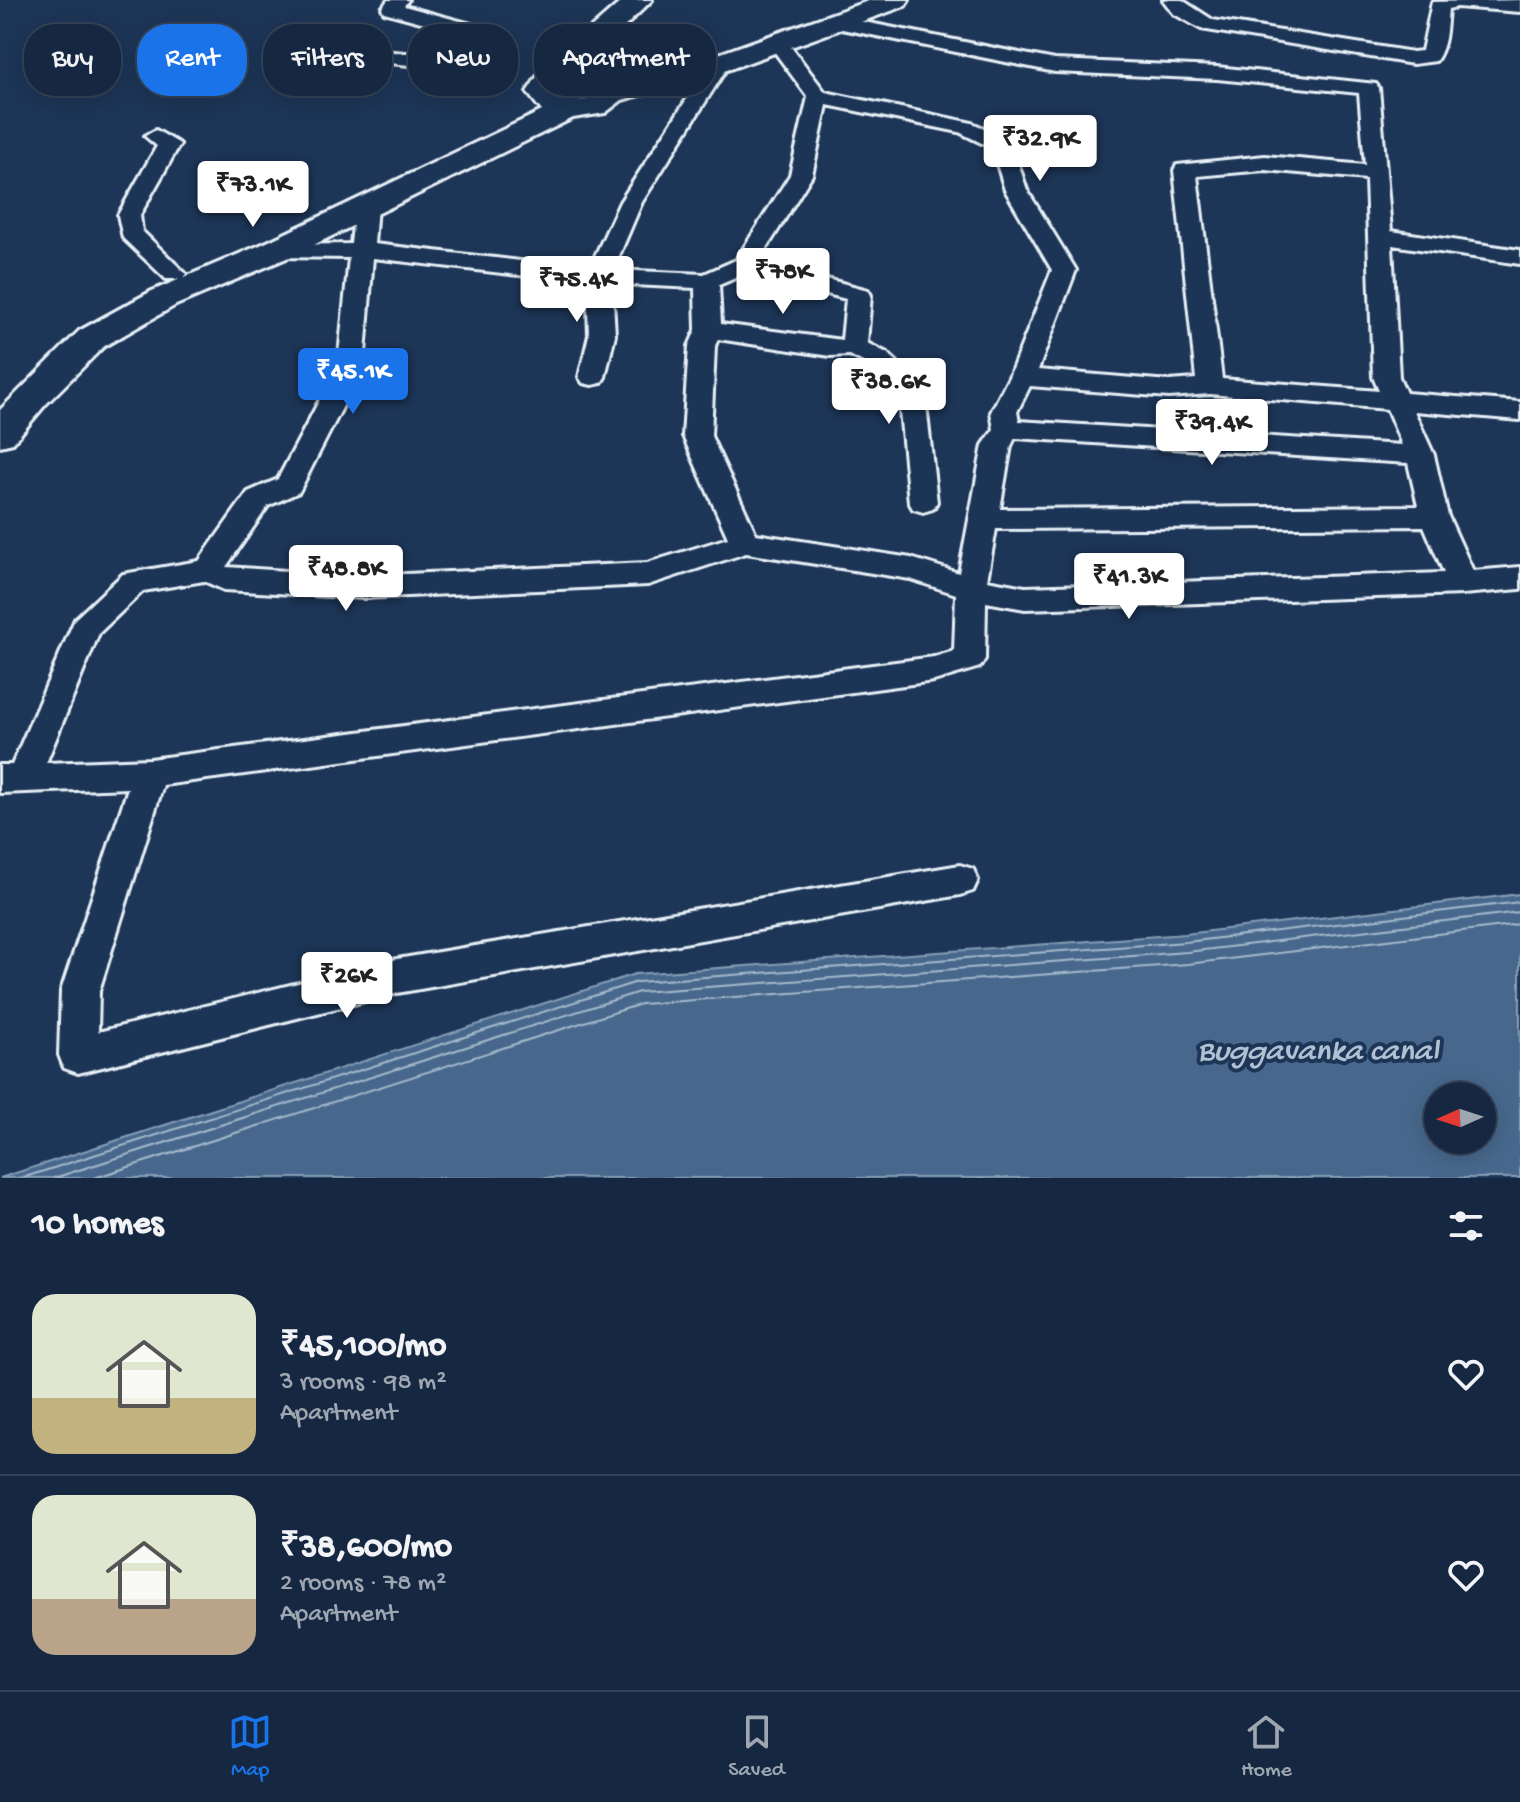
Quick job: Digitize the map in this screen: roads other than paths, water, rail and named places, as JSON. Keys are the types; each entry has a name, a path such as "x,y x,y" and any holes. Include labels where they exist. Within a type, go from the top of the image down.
{"main road":[{"path":"612,24 639,0"},
{"path":"716,46 857,0"},
{"path":"716,64 896,0"},
{"path":"0,434 32,397 91,339 164,298 277,250 366,206 552,96"},
{"path":"0,393 45,351 112,302 552,96"}],"street":[{"path":"392,57 418,60 475,31 391,8 399,0"},
{"path":"1172,0 1181,10 1208,25 1413,58 1429,57 1432,53 1437,42 1439,6 1456,1 1516,10"},
{"path":"834,22 1055,66 1217,73 1369,88 1377,173 1386,377 1420,455 1434,516 1463,583"},
{"path":"778,43 818,97 965,127 1002,144 1016,190 1064,270 1022,377 1004,412 1008,429 997,445 971,588 969,659 934,669 150,773 11,779 86,627 134,582 208,570 224,579 363,587 648,574 745,543 911,569 971,588 1025,598 1463,583 1520,578"},
{"path":"592,377 602,335 599,274 631,202 720,63"},
{"path":"277,250 388,251 573,275 707,281 745,265 801,175 818,97"},
{"path":"156,136 169,144 129,215 131,233 174,274"},
{"path":"1210,386 1185,170 1265,163 1377,173"},
{"path":"208,570 258,499 289,485 351,365 366,206"},
{"path":"1380,237 1416,239 1520,257"},
{"path":"745,265 859,295 854,347"},
{"path":"707,281 709,330 702,346 697,436 745,543"},
{"path":"709,330 830,348 854,347 878,359 911,387 923,502"},
{"path":"1022,377 1169,389 1210,386 1520,411"},
{"path":"1008,429 1420,455"},
{"path":"985,519 1434,516"},
{"path":"150,773 80,991 78,1055 397,976 960,880"}],"water":[{"name":"Buggavanka canal","path":"1520,894 1520,1178 0,1178 635,974 1185,934"}]}
